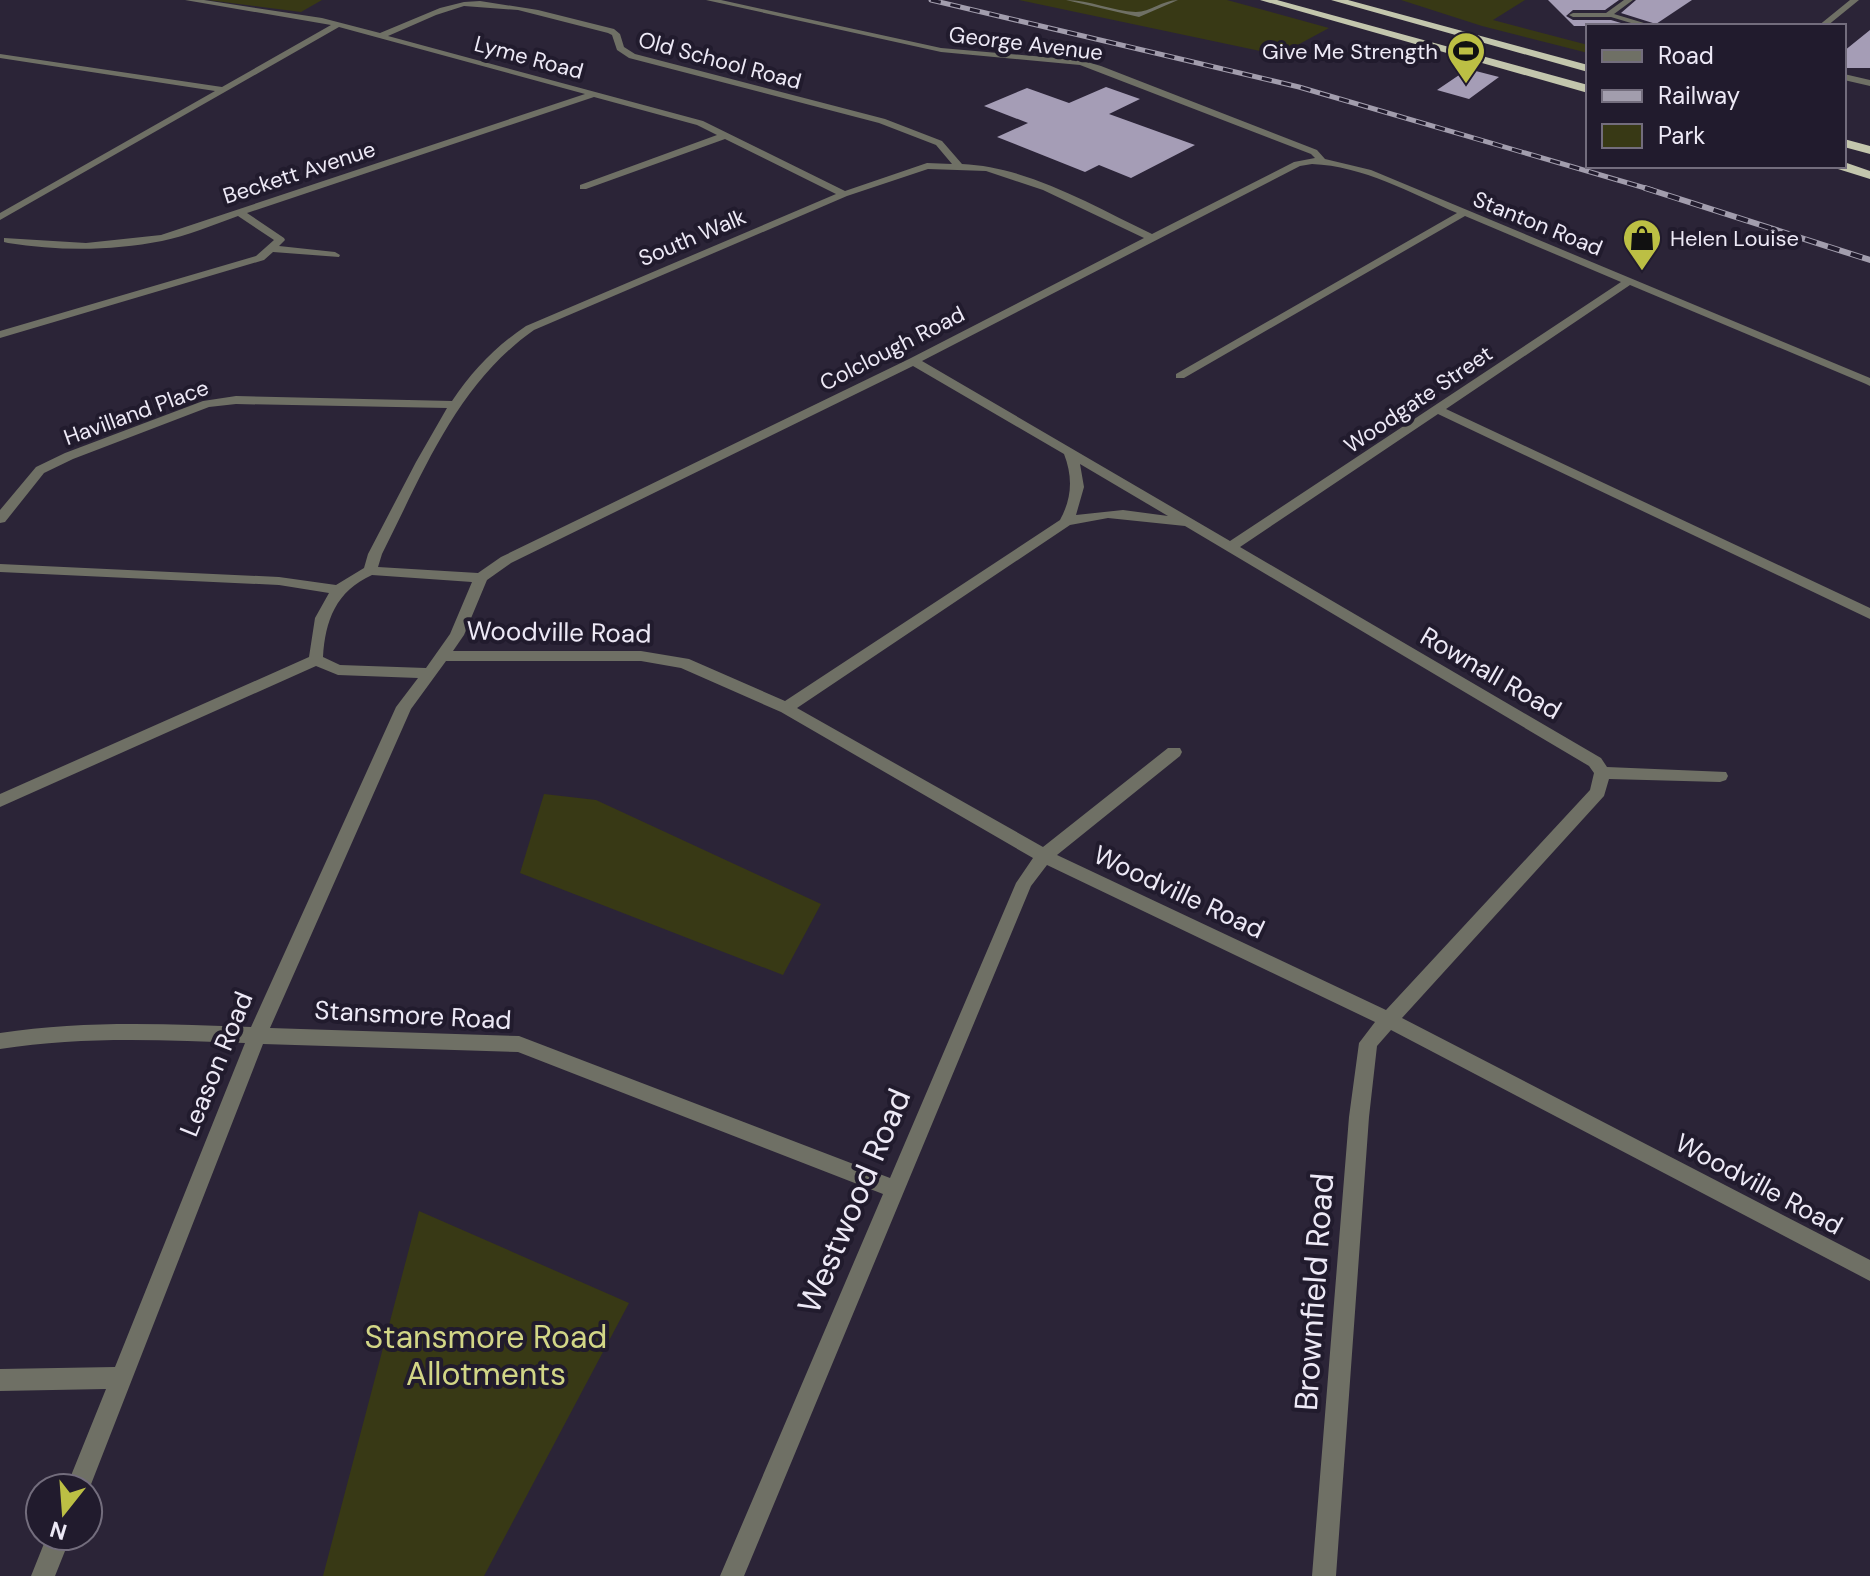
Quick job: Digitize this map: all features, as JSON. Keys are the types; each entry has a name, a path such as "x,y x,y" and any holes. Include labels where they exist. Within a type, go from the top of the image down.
{"highway":[{"path":"1265,0 1586,88"},
{"path":"1301,0 1586,77"},
{"path":"1336,0 1586,60"},
{"path":"1417,20 1586,68"},
{"path":"1846,132 1870,139"},
{"path":"1846,144 1870,150"},
{"path":"1846,156 1870,163"},
{"path":"1846,167 1870,175"}],"street":[{"name":"Lyme Road","path":"189,0 338,24 700,123 844,194"},
{"name":"George Avenue","path":"710,0 941,50 1080,63 1314,152 1321,155 1322,161"},
{"path":"1070,0 1139,15 1174,0"},
{"path":"1611,15 1610,12 1629,0"},
{"path":"1825,24 1855,0"},
{"name":"Old School Road","path":"383,35 465,2 519,9 611,31 616,34 620,48 632,56 882,121 939,143 958,165"},
{"path":"1573,15 1611,15 1643,24"},
{"path":"0,217 338,24"},
{"path":"0,56 221,89"},
{"path":"1846,77 1870,83"},
{"name":"Beckett Avenue","path":"4,243 105,247 163,238 595,94"},
{"path":"583,187 726,135"},
{"name":"Stanton Road","path":"1322,161 1368,172 1462,214 1870,382"},
{"name":"Colclough Road","path":"481,578 506,560 913,361 1297,164 1322,161"},
{"name":"South Walk","path":"370,571 375,554 454,405 486,361 520,332 844,194 927,166 987,168 1046,188 1150,237"},
{"path":"0,335 260,258 280,240 240,213"},
{"path":"1180,376 1462,214"},
{"path":"0,224 6,229 4,243"},
{"path":"273,249 335,255"},
{"name":"Woodgate Street","path":"1229,548 1628,282"},
{"name":"Rownall Road","path":"913,361 1595,762 1602,773"},
{"name":"Havilland Place","path":"0,519 40,470 207,404 236,400 454,405"},
{"path":"1439,410 1870,614"},
{"path":"1065,522 1077,499 1076,466 1069,452"},
{"path":"786,708 1065,522 1081,516 1123,514 1198,528"},
{"path":"0,568 279,581 338,590"},
{"path":"316,660 318,624 338,590 347,581 370,571 481,578"},
{"name":"Leason Road","path":"84,1472 258,1033 404,707 457,635 481,578"},
{"name":"Woodville Road","path":"444,656 641,656 684,663 786,708 1044,856 1389,1020 1870,1271"},
{"path":"0,801 316,660 338,670 430,673"},
{"name":"Westwood Road","path":"732,1576 1024,883 1044,856 1174,752"},
{"path":"1389,1020 1598,792 1602,773 1720,776"},
{"name":"Brownfield Road","path":"1324,1576 1359,1117 1368,1043 1389,1020"},
{"name":"Stansmore Road","path":"0,1041 45,1034 258,1033 519,1044 893,1189"},
{"path":"0,1380 121,1378"},
{"path":"43,1576 53,1552"}],"green space":[{"path":"208,0 322,0 301,12"},
{"path":"1019,0 1227,0 1329,28 1279,55"},
{"path":"1401,0 1525,0 1493,20 1586,44 1586,52 1482,26"},
{"path":"544,794 596,800 821,904 783,975 520,873"},
{"name":"Stansmore Road Allotments","path":"419,1211 629,1303 484,1576 323,1576"}],"building":[{"path":"1548,0 1619,0 1605,10 1573,10 1566,16 1573,20 1611,20 1624,24 1574,26"},
{"path":"1636,0 1692,0 1656,24 1621,13"},
{"path":"1870,30 1870,68 1846,68 1846,49"},
{"name":"Give Me Strength","path":"1468,69 1499,77 1469,99 1437,90"},
{"path":"1106,87 1140,99 1109,114 1195,145 1131,178 1099,165 1085,172 997,137 1028,123 984,106 1027,88 1069,103"}],"railway":[{"path":"931,0 1299,87 1652,190"},
{"path":"1645,188 1870,260"}],"place":[{"name":"Give Me Strength","path":"1466,85"},
{"name":"Helen Louise","path":"1642,272"}]}
